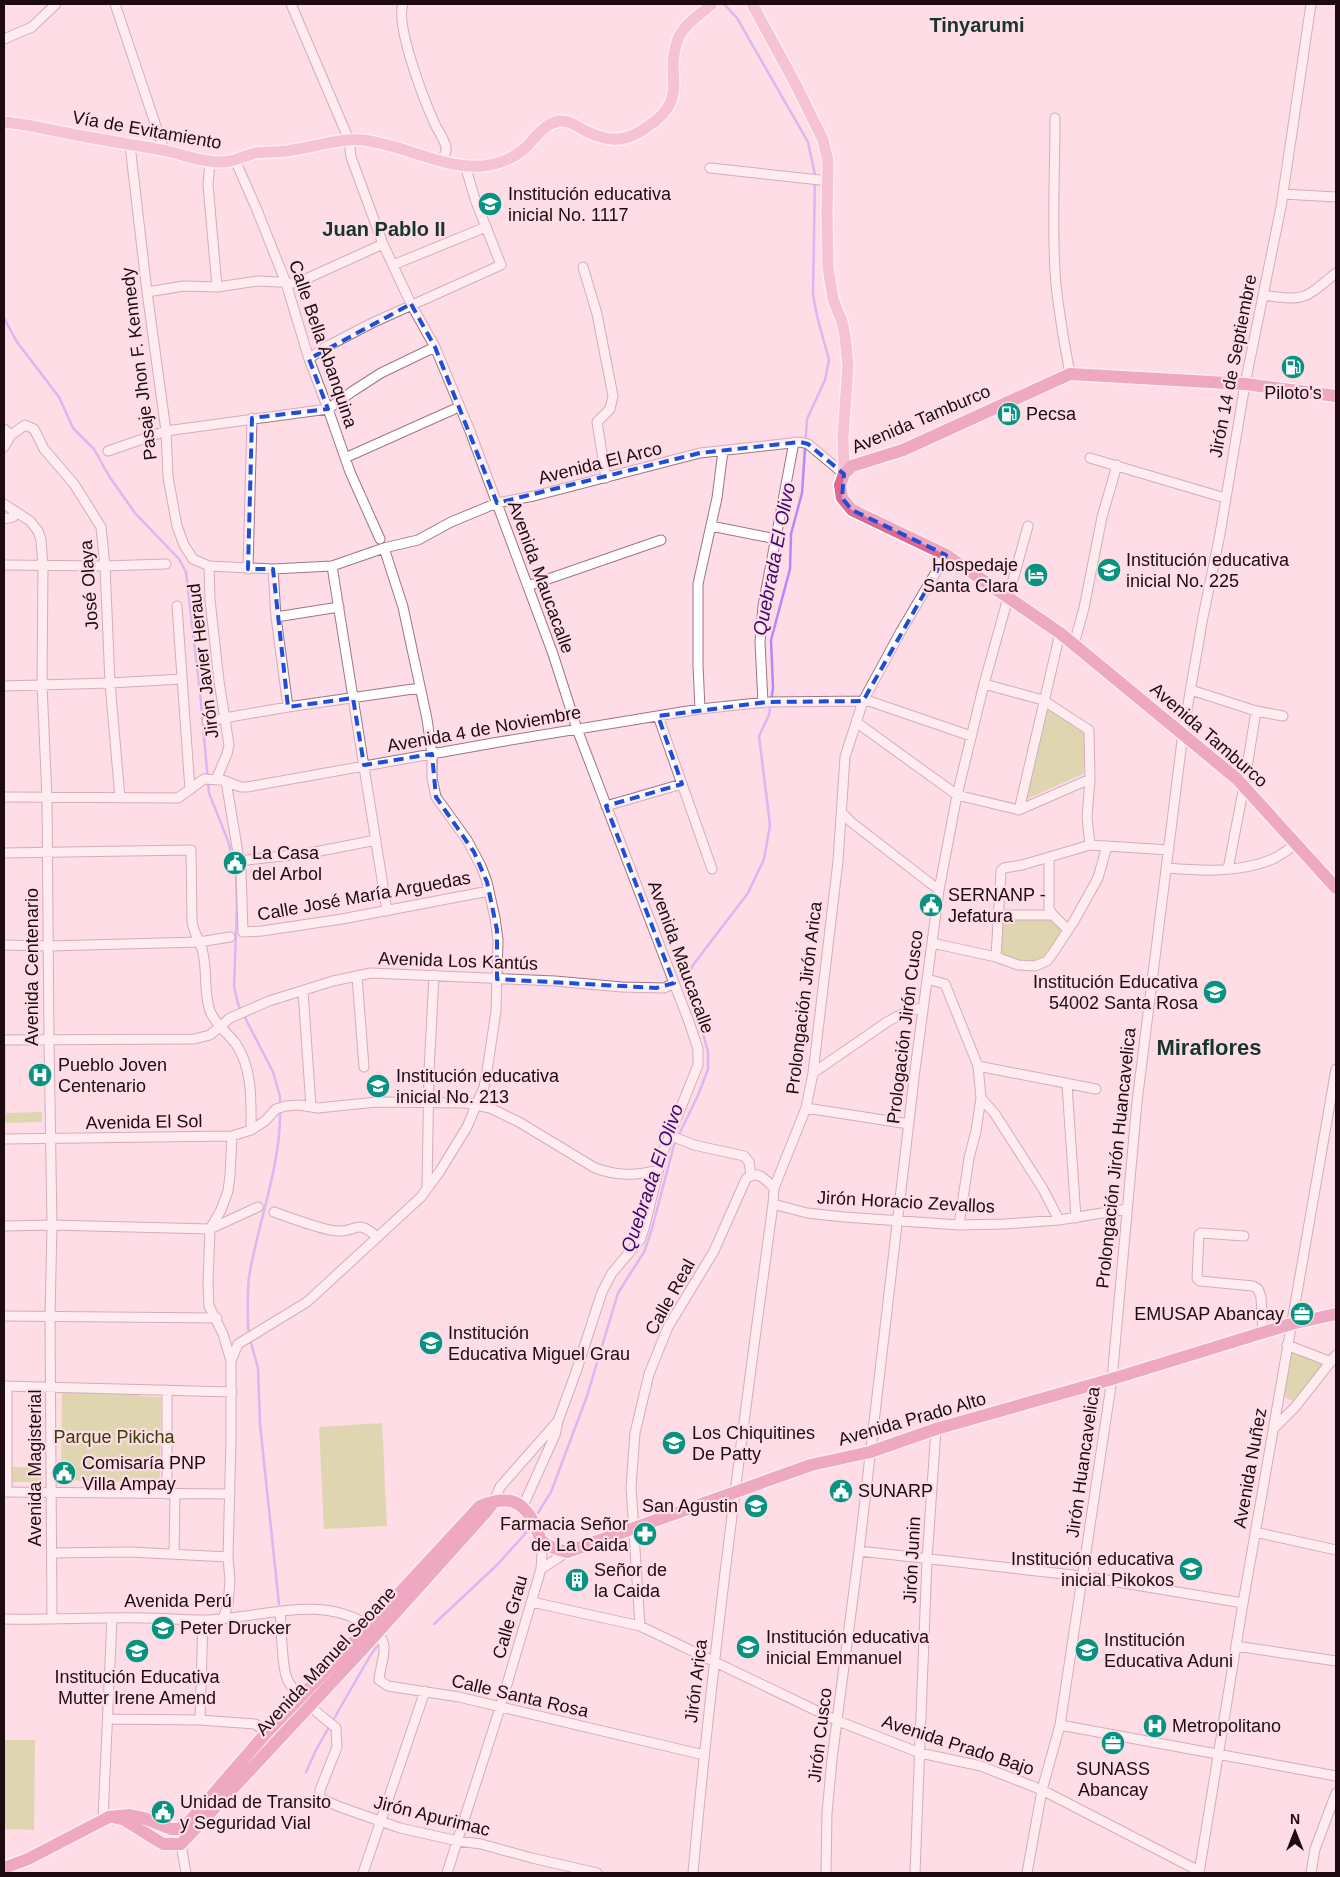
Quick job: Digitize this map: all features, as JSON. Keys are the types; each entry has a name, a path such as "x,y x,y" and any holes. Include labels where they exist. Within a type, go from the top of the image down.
{"highway":[{"name":"Avenida Tamburco","path":"1336,396 1245,384 1070,374 903,450 852,466 844,474 840,485 842,498 852,510 946,556 1074,644 1237,778 1336,888"},
{"name":"Avenida Prado Alto","path":"567,1552 810,1465 870,1452 936,1429 1112,1379 1262,1332 1336,1314"},
{"path":"494,1500 513,1501 526,1510 539,1535 552,1548 567,1552"},
{"name":"Avenida Manuel Seoane","path":"179,1829 188,1823 373,1630 480,1506 494,1500"},
{"name":"Avenida Manuel Seoane","path":"181,1844 272,1736"},
{"path":"4,1868 28,1859 106,1818 130,1815 144,1818 171,1829 179,1829"},
{"path":"106,1818 123,1819 163,1844 181,1844"}],"main road":[{"name":"Vía de Evitamiento","path":"4,122 38,126 164,150 210,161 224,162 259,152 291,151 349,140 362,140 401,148 441,161 465,166 483,166 508,159 527,146 543,128 558,121 567,120 591,134 606,139 619,140 628,138 643,130 659,118 670,105 674,85 674,50 682,30 712,4"},
{"path":"752,4 795,83 823,140 828,161 829,181 826,213 829,277 833,299 842,322 848,358 842,437 844,474"}],"street":[{"path":"4,39 32,27 56,4"},
{"path":"115,4 164,150"},
{"name":"Avenida Maucacalle","path":"291,4 349,140 351,157 383,244 411,304 435,347 470,431 553,654 577,729 693,1031 699,1056 696,1074 675,1137 658,1170"},
{"path":"402,4 402,26 416,77 434,123 446,147 446,154 441,161"},
{"name":"Jirón 14 de Septiembre","path":"1183,733 1203,617 1220,534 1245,384 1283,194 1311,4"},
{"path":"1055,118 1055,273 1070,374"},
{"name":"Pasaje Jhon F. Kennedy","path":"130,145 166,431 168,477 177,526 184,545 193,559 209,566"},
{"name":"Calle Bella Abanquina","path":"234,160 257,210 286,283 309,359 345,458 380,539"},
{"path":"210,161 208,185 217,287"},
{"path":"309,359 322,349 411,304 501,264 465,166"},
{"path":"710,168 829,181"},
{"path":"1283,194 1336,197"},
{"path":"393,265 486,227"},
{"path":"147,292 184,286 217,287 258,281 297,283 383,244"},
{"path":"583,267 597,314 613,396 610,409 597,422 606,478"},
{"path":"1263,295 1293,299 1304,297 1336,273"},
{"path":"108,452 166,431 328,409 353,390 382,373 435,347"},
{"path":"345,458 459,407"},
{"path":"248,568 252,418"},
{"name":"José Olaya","path":"7,432 26,424 34,429 44,449 74,484 101,527 105,566 110,683 120,798"},
{"path":"4,447 7,432"},
{"path":"765,702 760,642 763,606 776,539 801,443 844,474"},
{"name":"Avenida El Arco","path":"209,566 273,569 332,566 384,548 418,540 451,522 497,503 534,496 700,453 801,443"},
{"path":"700,709 698,584 718,498 723,451"},
{"path":"1090,458 1225,498"},
{"path":"1074,644 1084,608 1102,517 1117,465"},
{"name":"Avenida Centenario","path":"4,504 30,521 38,532 41,540 44,566 42,685 48,853 48,1040 52,1225 50,1317"},
{"path":"4,519 17,514"},
{"path":"712,526 776,539"},
{"name":"Prologación Jirón Cusco","path":"870,1452 923,1008 939,890 956,795 984,684 1028,526"},
{"path":"528,586 661,540"},
{"path":"231,1361 238,1344 264,1330 306,1302 421,1197 458,1143 484,1087 492,1043 497,979 497,930 489,891 474,852 436,797 432,778 430,735 402,607 384,548"},
{"name":"Prolongación Jirón Arica","path":"734,1492 774,1188 806,1108 813,1073 838,861 845,756 863,701 901,631 946,556"},
{"path":"4,565 105,566 166,564"},
{"name":"Jirón Javier Heraud","path":"209,566 210,600 219,681 229,745 218,780"},
{"path":"332,566 387,911"},
{"path":"273,569 276,617 288,707"},
{"path":"177,606 190,790"},
{"path":"276,617 339,607"},
{"path":"1019,810 1060,633"},
{"path":"4,686 182,679"},
{"path":"984,684 1043,700 1089,730 1090,779 1087,817 1090,845"},
{"path":"208,721 288,707 420,688"},
{"path":"1191,690 1256,711 1283,716"},
{"name":"Avenida 4 de Noviembre","path":"4,797 178,798 204,779 218,780 247,787 577,729 700,709 765,702 869,701 971,736"},
{"path":"1228,869 1256,711"},
{"path":"658,716 712,869"},
{"path":"856,722 956,795 1019,810 1090,779"},
{"name":"Prolongación Jirón Huancavelica","path":"1112,1379 1137,1102 1170,850 1183,733"},
{"path":"218,780 239,861 310,852 376,840"},
{"path":"606,806 682,784"},
{"path":"841,812 851,822 939,890"},
{"path":"1167,868 1194,871 1246,868 1274,859 1296,844"},
{"path":"996,957 998,915 1002,871 1004,868 1022,865 1090,845 1170,850"},
{"path":"932,943 996,957 1018,965 1035,966 1047,961 1054,953 1098,878 1107,846"},
{"path":"4,853 191,850 192,921 204,958 210,1010 241,1053 248,1074 251,1092 251,1130"},
{"path":"1049,857 1048,902 1053,915 1068,930"},
{"name":"Calle José María Arguedas","path":"239,861 244,904 244,932 277,930 489,891"},
{"path":"998,915 1053,915"},
{"path":"4,945 49,946 199,942 230,937"},
{"name":"Avenida Los Kantús","path":"4,1040 194,1039 210,1035 230,1018 246,1010 302,991 357,976 382,973 656,988 664,988 674,984"},
{"path":"428,1188 429,1071 434,975"},
{"path":"357,976 364,1067"},
{"path":"927,979 945,984 978,1066 982,1098 969,1158 959,1225"},
{"path":"302,991 311,1107 339,1107 377,1102 477,1104 519,1122 596,1168 608,1173 632,1175 658,1170"},
{"path":"813,1073 887,1022 909,1010 923,1008"},
{"path":"978,1066 1067,1085 1096,1089"},
{"name":"Avenida Nuñez","path":"1199,1872 1243,1602 1336,1069"},
{"path":"1067,1085 1076,1218"},
{"path":"982,1098 995,1114 1043,1189 1059,1220"},
{"name":"Avenida El Sol","path":"4,1139 50,1140 232,1136 251,1130 281,1107 311,1107"},
{"path":"806,1108 909,1124"},
{"path":"222,1619 226,1613 229,1598 228,1557 232,1392 231,1361 210,1306 210,1229 221,1210 228,1191 232,1136"},
{"path":"675,1137 694,1145 744,1156 749,1162 751,1174 763,1176 774,1188"},
{"name":"Avenida Manuel Seoane","path":"526,1510 576,1372 604,1286 612,1273 640,1240 658,1170"},
{"name":"Calle Real","path":"640,1626 631,1487 635,1433 650,1374 668,1327 714,1251 738,1194 751,1174"},
{"name":"Jirón Horacio Zevallos","path":"773,1204 807,1213 959,1225 1059,1220 1126,1209"},
{"path":"4,1226 52,1225 210,1229 258,1207"},
{"path":"274,1212 339,1232 354,1227 364,1227 378,1237"},
{"path":"1244,1236 1201,1233 1199,1236 1197,1278 1200,1281 1253,1286 1258,1289 1261,1297 1262,1332"},
{"path":"4,1316 216,1318"},
{"name":"Avenida Magisterial","path":"50,1317 52,1619"},
{"path":"1274,1428 1296,1406 1334,1359 1288,1345"},
{"name":"Jirón Huancavelica","path":"1027,1873 1042,1790 1060,1725 1112,1379"},
{"path":"230,1494 5,1492 6,1386 232,1392"},
{"path":"167,1390 174,1554"},
{"name":"Avenida Manuel Seoane","path":"494,1500 500,1487 558,1421"},
{"name":"Jirón Junin","path":"915,1873 927,1560 936,1429"},
{"name":"Jirón Cusco","path":"826,1873 826,1813 870,1452"},
{"name":"Jirón Arica","path":"693,1873 704,1756 734,1492"},
{"path":"1255,1532 1336,1550"},
{"name":"Calle Grau","path":"448,1873 541,1570 542,1553 539,1535"},
{"path":"859,1551 1082,1576 1243,1602"},
{"path":"52,1553 130,1552 228,1557"},
{"name":"Calle Grau","path":"541,1570 567,1552"},
{"name":"Avenida Prado Bajo","path":"532,1602 640,1626 838,1720 920,1753 981,1766 1042,1790 1199,1872"},
{"name":"Avenida Perú","path":"4,1620 112,1618 203,1620 280,1611 325,1610 348,1616 373,1630"},
{"name":"Jirón Apurimac","path":"280,1611 286,1676 305,1701 336,1728 337,1747 320,1790 320,1798 380,1822 458,1841 481,1844 597,1873"},
{"path":"106,1818 112,1618"},
{"path":"200,1720 203,1620"},
{"name":"Calle Santa Rosa","path":"373,1630 385,1646 379,1680 388,1686 458,1697 704,1756"},
{"path":"1236,1646 1336,1661"},
{"path":"363,1873 424,1691"},
{"path":"108,1719 200,1720 255,1724 272,1736"},
{"path":"1060,1725 1336,1776"},
{"path":"1312,1873 1315,1850 1336,1793"},
{"path":"179,1829 186,1873"}],"highlighted area":[{"path":"411,304 435,347 497,503 700,453 800,442 808,444 844,474 842,498 852,510 946,555 863,701 767,702 658,716 682,784 606,806 674,983 656,988 497,979 497,930 487,882 474,852 436,797 432,754 364,765 353,698 288,707 273,569 248,569 252,418 328,409 309,359"}],"green space":[{"path":"1047,705 1088,730 1083,774 1027,799 1025,793"},
{"path":"1040,917 1048,919 1055,922 1061,934 1049,952 1039,961 1027,964 1019,962 1008,958 1002,953 1002,922 1006,918"},
{"path":"4,1042 6,1042 6,1113 42,1112 42,1122 4,1123"},
{"path":"1289,1350 1327,1363 1295,1402 1284,1397"},
{"name":"Parque Pikicha","path":"62,1388 137,1391 140,1396 161,1397 160,1483 61,1480"},
{"path":"382,1423 387,1526 324,1529 319,1427"},
{"path":"10,1467 42,1467 42,1480 40,1482 13,1482 11,1480"},
{"path":"4,1740 35,1740 34,1830 4,1829"}],"waterway":[{"name":"Quebrada El Olivo","path":"536,1516 551,1492 587,1396 618,1293 644,1252 674,1145 699,1093 708,1069 708,1052 688,976 693,965 748,893 764,859 770,825 759,736 769,715 773,688 771,640 790,569 791,534 802,493 807,419 825,380 829,360 813,295 815,175 808,142 737,18 724,4"},
{"path":"4,318 17,342 59,397 73,428 94,449 109,476 135,513 179,559 186,572 200,692 209,793 228,841 236,872 237,907 234,986 238,1004 273,1072 280,1096 280,1105"},
{"path":"249,1334 249,1277 277,1152 280,1110"},
{"path":"250,1339 258,1368 260,1424 279,1604"},
{"name":"Quebrada El Olivo","path":"434,1624 498,1564 524,1535 530,1525"},
{"name":"Quebrada El Olivo","path":"332,1722 377,1646"},
{"name":"Quebrada El Olivo","path":"306,1772 329,1727"}],"place":[{"name":"Institución educativa inicial No. 1117","path":"490,204"},
{"name":"Piloto's","path":"1293,367"},
{"name":"Pecsa","path":"1009,414"},
{"name":"Institución educativa inicial No. 225","path":"1109,570"},
{"name":"Hospedaje Santa Clara","path":"1036,575"},
{"name":"La Casa del Arbol","path":"235,863"},
{"name":"SERNANP - Jefatura","path":"931,905"},
{"name":"Institución Educativa 54002 Santa Rosa","path":"1215,992"},
{"name":"Pueblo Joven Centenario","path":"40,1075"},
{"name":"Institución educativa inicial No. 213","path":"378,1086"},
{"name":"EMUSAP Abancay","path":"1302,1314"},
{"name":"Institución Educativa Miguel Grau","path":"431,1343"},
{"name":"Los Chiquitines De Patty","path":"674,1443"},
{"name":"Comisaría PNP Villa Ampay","path":"64,1473"},
{"name":"SUNARP","path":"841,1491"},
{"name":"San Agustin","path":"756,1506"},
{"name":"Farmacia Señor de La Caida","path":"645,1534"},
{"name":"Institución educativa inicial Pikokos","path":"1191,1569"},
{"name":"Señor de la Caida","path":"577,1580"},
{"name":"Peter Drucker","path":"163,1628"},
{"name":"Institución educativa inicial Emmanuel","path":"748,1647"},
{"name":"Institución Educativa Aduni","path":"1087,1650"},
{"name":"Institución Educativa Mutter Irene Amend","path":"137,1651"},
{"name":"Metropolitano","path":"1155,1726"},
{"name":"SUNASS Abancay","path":"1113,1743"},
{"name":"Unidad de Transito y Seguridad Vial","path":"163,1812"}],"district":[{"name":"Tinyarumi","path":"977,25"},
{"name":"Juan Pablo II","path":"384,229"},
{"name":"Miraflores","path":"1209,1047"}]}
